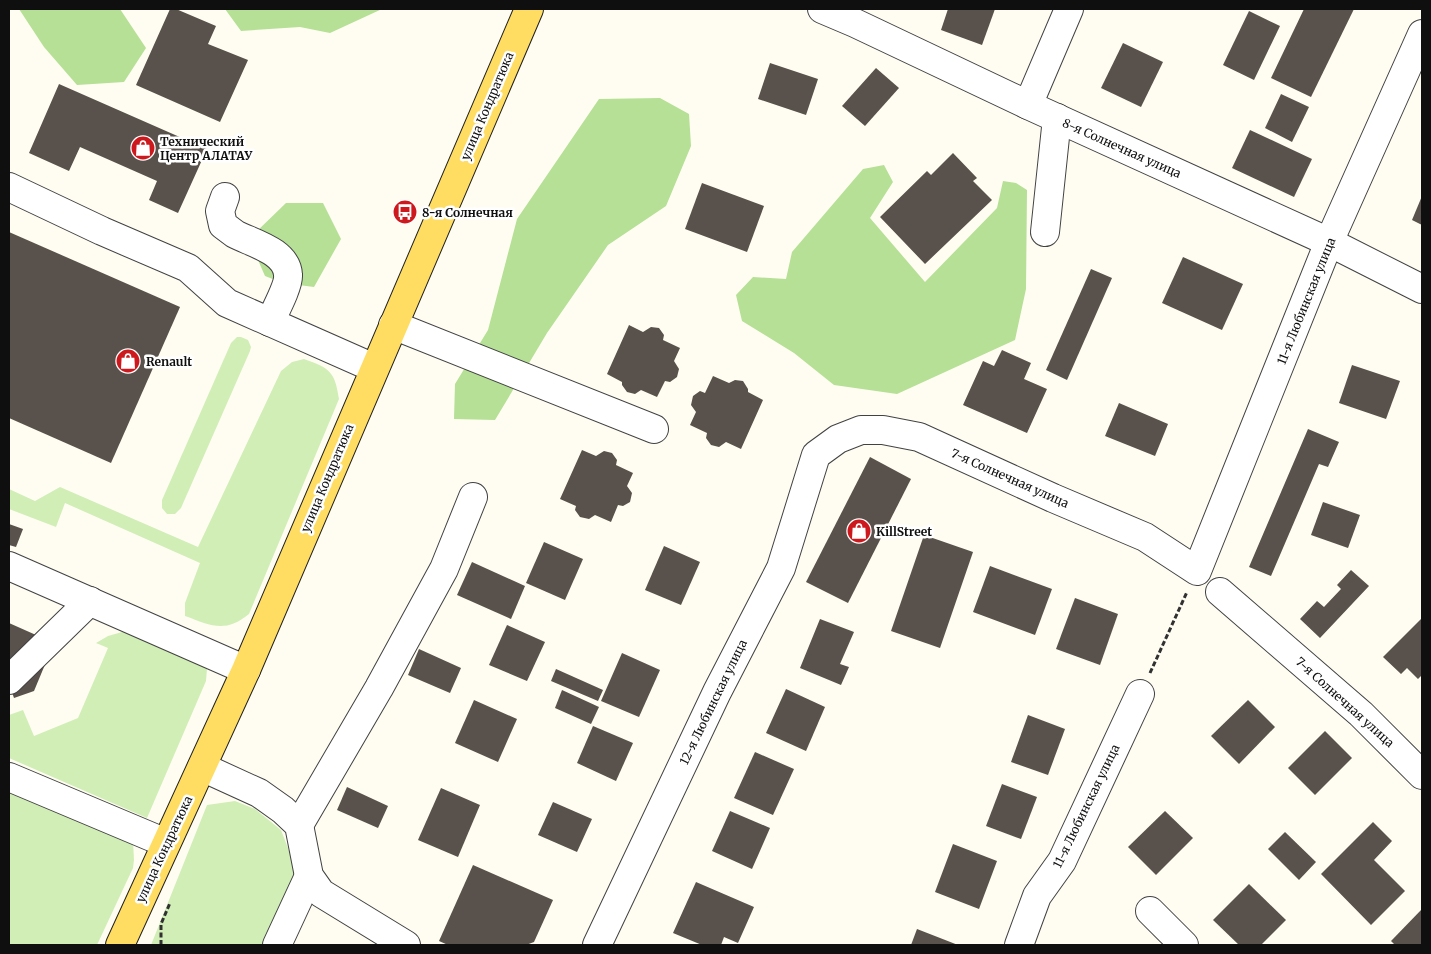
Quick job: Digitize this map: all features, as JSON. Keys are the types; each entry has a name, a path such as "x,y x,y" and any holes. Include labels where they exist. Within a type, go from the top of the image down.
{"main road":[{"name":"улица Кондратюка","path":"120,945 246,670 529,9"}],"street":[{"name":"8-я Солнечная улица","path":"822,9 1330,242 1422,288"},
{"path":"1028,105 1069,9"},
{"name":"11-я Любинская улица","path":"1197,571 1330,242 1422,34"},
{"path":"1045,232 1057,118"},
{"path":"9,187 102,231 188,268 228,303 374,368"},
{"path":"225,197 220,211 222,225 235,234 263,246 284,262 288,275 283,293 270,322"},
{"path":"393,325 654,429"},
{"name":"7-я Солнечная улица","path":"816,455 838,439 862,430 882,430 919,437 1144,537 1197,571"},
{"name":"12-я Любинская улица","path":"597,945 717,692 781,568 816,455"},
{"path":"299,825 379,688 444,569 473,497"},
{"path":"9,566 246,670"},
{"name":"7-я Солнечная улица","path":"1220,592 1361,714 1422,775"},
{"path":"9,680 90,601"},
{"name":"11-я Любинская улица","path":"1019,945 1037,896 1062,861 1140,694"},
{"path":"202,767 260,793 283,810 299,825 309,876 321,893 406,945"},
{"path":"9,777 166,843"},
{"path":"277,945 309,876"},
{"path":"1150,910 1184,945"}],"path":[{"path":"1140,694 1197,571"}],"green space":[{"path":"19,9 120,9 146,48 124,82 77,85 44,47"},
{"path":"225,9 382,9 330,33 300,27 241,31"},
{"path":"660,98 689,114 691,146 666,206 608,245 547,333 495,420 454,419 455,384 488,330 517,219 599,99"},
{"path":"884,165 893,182 870,218 925,282 997,208 1003,181 1016,183 1027,190 1026,289 1015,340 897,394 834,385 794,353 742,321 736,295 753,277 786,279 792,252 863,169"},
{"path":"286,203 323,203 341,239 314,287 283,283 265,276 258,260 252,236"},
{"path":"237,337 248,340 251,347 250,351 181,508 175,514 167,514 162,508 162,500 231,343"},
{"path":"304,359 320,365 330,372 336,383 339,399 249,614 240,620 225,626 217,626 185,616 185,603 200,563 65,503 56,527 9,509 9,489 35,501 60,487 198,547 281,371 292,362"},
{"path":"122,632 136,632 202,660 207,669 206,681 147,818 9,758 9,715 23,710 34,736 78,718 108,648 96,643 108,636"},
{"path":"9,785 133,841 133,868 97,945 9,945"},
{"path":"235,801 255,809 281,830 295,866 293,886 266,945 151,945 207,805"}],"building":[{"path":"170,9 176,9 216,26 208,44 248,60 220,122 136,85"},
{"path":"948,9 995,9 982,45 941,30"},
{"path":"1304,9 1354,9 1311,97 1271,78"},
{"path":"1249,11 1280,26 1254,80 1223,65"},
{"path":"1123,43 1163,62 1141,107 1101,88"},
{"path":"770,63 818,79 806,115 758,99"},
{"path":"876,68 899,88 865,126 842,106"},
{"name":"Технический Центр АЛАТАУ","path":"59,84 207,149 178,213 149,200 157,181 80,147 69,171 29,153"},
{"path":"1281,94 1309,107 1292,142 1265,128"},
{"path":"1250,130 1312,159 1294,197 1232,168"},
{"path":"953,153 977,178 973,181 992,200 925,264 880,217 927,171 931,175"},
{"path":"702,183 764,206 747,252 685,229"},
{"path":"1422,196 1422,225 1412,220"},
{"path":"9,232 180,307 111,463 9,418"},
{"path":"1183,257 1243,284 1222,330 1162,303"},
{"path":"1091,269 1112,278 1067,380 1046,370"},
{"path":"629,325 643,332 651,327 659,328 664,335 663,340 680,348 674,361 679,369 677,377 670,382 665,381 657,397 641,390 635,394 627,392 622,382 607,374"},
{"path":"1002,350 1031,363 1024,379 1047,389 1027,433 963,405 983,361 994,366"},
{"path":"1352,365 1400,381 1386,419 1339,403"},
{"path":"713,376 729,383 735,380 743,381 748,392 763,400 741,449 726,442 719,447 711,445 706,438 707,433 690,425 696,412 691,405 693,396 700,391 705,393"},
{"path":"1119,403 1168,424 1155,456 1105,436"},
{"path":"1308,429 1339,442 1328,467 1319,464 1271,576 1249,567"},
{"path":"582,450 596,456 604,451 612,453 617,460 616,465 633,473 627,486 632,493 630,502 623,506 618,505 611,522 595,515 589,519 580,517 575,510 576,506 560,499"},
{"name":"KillStreet","path":"870,457 911,479 848,603 806,582"},
{"path":"1323,502 1360,515 1348,548 1311,535"},
{"path":"9,524 23,529 16,547 9,545"},
{"path":"924,535 973,552 940,648 891,631"},
{"path":"544,542 583,559 565,600 526,583"},
{"path":"664,546 700,562 681,605 645,590"},
{"path":"472,562 525,586 511,619 457,595"},
{"path":"990,566 1052,589 1035,635 973,612"},
{"path":"1351,570 1369,586 1320,638 1300,619 1317,601 1324,607 1341,589 1337,585"},
{"path":"1075,598 1118,614 1100,665 1056,649"},
{"path":"1422,618 1422,675 1418,679 1407,668 1401,674 1383,657"},
{"path":"820,619 854,632 840,664 849,667 841,685 800,668"},
{"path":"9,623 54,643 34,691 14,698 9,684"},
{"path":"507,625 545,642 527,681 489,665"},
{"path":"419,649 461,668 450,693 408,675"},
{"path":"622,653 660,670 639,717 601,701"},
{"path":"556,669 603,690 598,701 551,681"},
{"path":"786,689 825,707 806,751 766,733"},
{"path":"562,690 599,707 591,724 555,708"},
{"path":"474,700 517,719 498,762 455,743"},
{"path":"1248,700 1275,727 1239,764 1211,736"},
{"path":"1028,715 1065,729 1048,775 1011,762"},
{"path":"593,726 633,743 616,781 577,763"},
{"path":"1325,731 1352,758 1315,795 1288,768"},
{"path":"755,752 794,769 773,815 734,798"},
{"path":"1002,784 1037,797 1021,839 986,826"},
{"path":"347,787 388,806 378,828 337,810"},
{"path":"441,788 480,805 458,857 418,840"},
{"path":"553,802 592,819 577,852 538,835"},
{"path":"730,811 770,828 752,869 712,851"},
{"path":"1165,811 1193,838 1156,875 1128,847"},
{"path":"1373,822 1392,841 1374,860 1405,891 1371,925 1321,874"},
{"path":"1285,832 1316,862 1299,880 1268,849"},
{"path":"953,844 997,861 979,909 935,892"},
{"path":"473,865 553,900 534,942 526,945 448,945 439,941"},
{"path":"696,882 754,907 738,943 724,937 721,945 702,945 673,933"},
{"path":"1249,884 1286,920 1261,945 1239,945 1213,920"},
{"path":"1422,909 1422,945 1395,945 1391,941"},
{"path":"917,929 958,945 911,945"}],"place":[{"name":"Технический Центр АЛАТАУ","path":"143,148"},
{"name":"8-я Солнечная","path":"405,212"},
{"name":"Renault","path":"128,361"},
{"name":"KillStreet","path":"859,531"}]}
